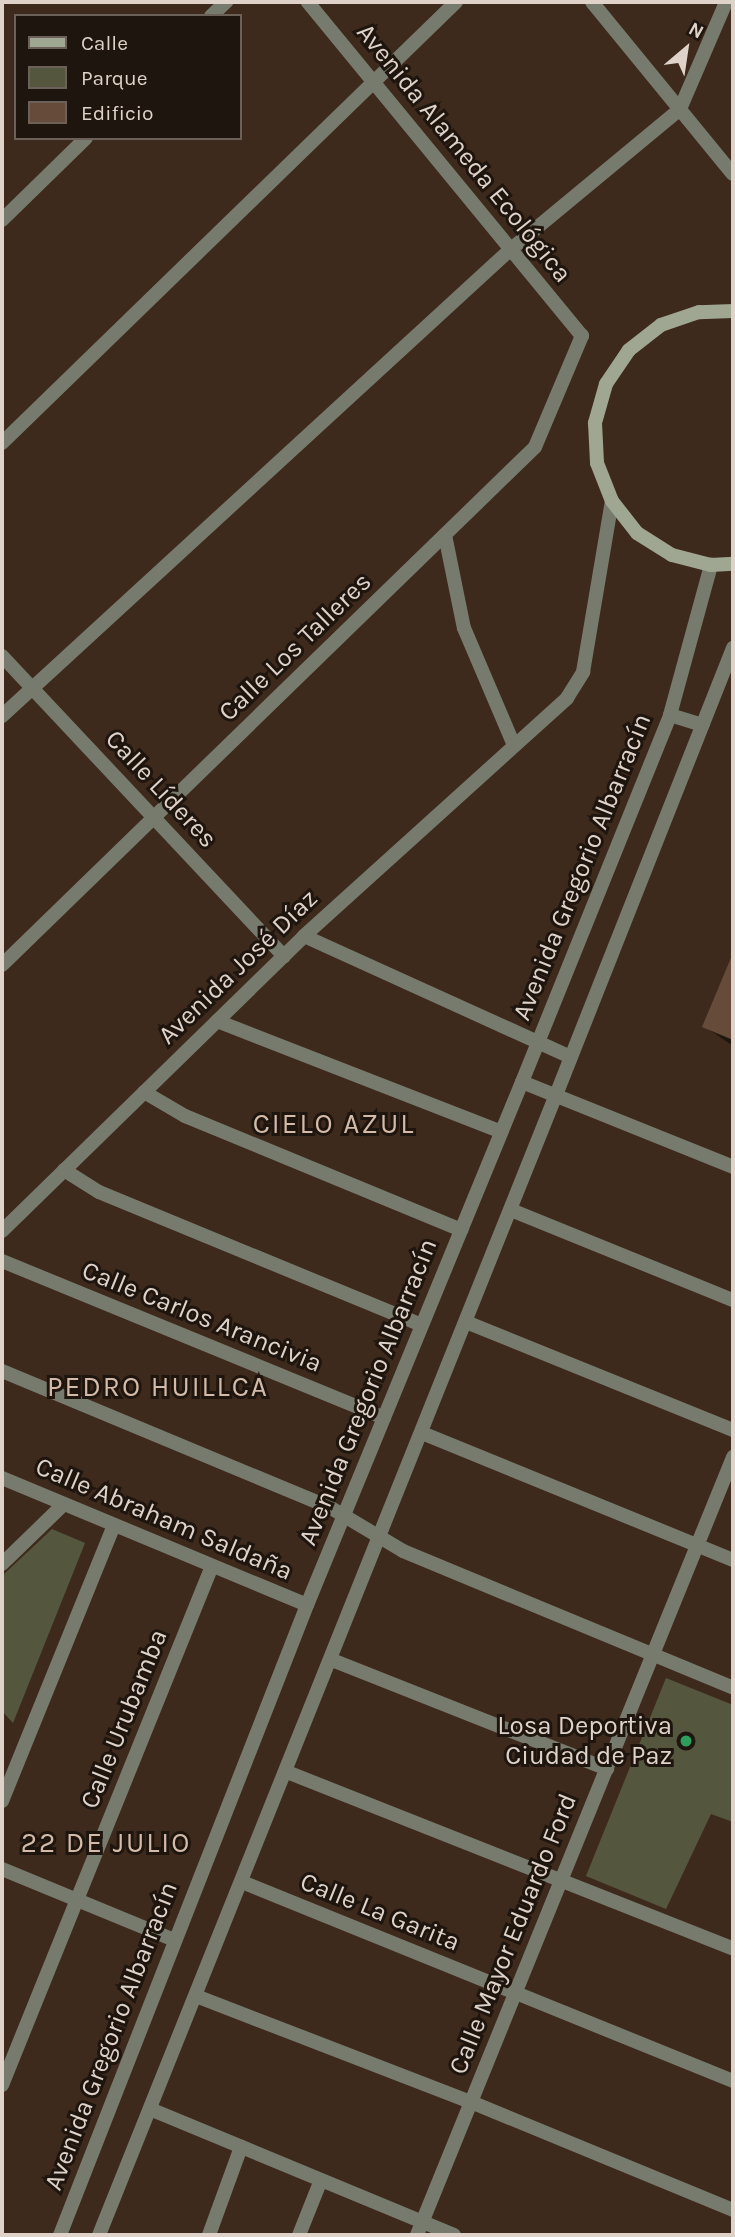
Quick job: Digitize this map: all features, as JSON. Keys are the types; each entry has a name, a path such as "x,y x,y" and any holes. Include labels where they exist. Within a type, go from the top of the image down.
{"main road":[{"path":"733,311 699,312 661,325 629,350 606,384 595,423 596,450 612,501 637,533 672,555 711,565 733,564"}],"street":[{"path":"213,14 226,2"},
{"name":"Avenida Alameda Ecológica","path":"308,2 582,336"},
{"path":"2,443 372,80 456,2"},
{"path":"593,2 733,174"},
{"path":"2,716 511,249 680,109 726,2"},
{"path":"2,220 84,140"},
{"name":"Calle Los Talleres","path":"2,965 535,447 582,336"},
{"name":"Avenida José Díaz","path":"2,1231 304,936 513,743 566,698 583,672 612,501"},
{"path":"445,535 464,628 513,743"},
{"name":"Avenida Gregorio Albarracín","path":"60,2235 307,1605 670,715 711,565"},
{"path":"99,2235 382,1536 733,648"},
{"name":"Calle Líderes","path":"2,656 284,956"},
{"path":"670,715 702,725"},
{"path":"304,936 571,1056"},
{"path":"217,1021 501,1132"},
{"path":"522,1082 733,1167"},
{"path":"144,1092 185,1116 461,1230"},
{"path":"64,1170 99,1192 422,1325"},
{"path":"510,1210 733,1300"},
{"name":"Calle Carlos Arancivia","path":"2,1261 384,1418"},
{"path":"466,1322 733,1430"},
{"path":"2,1371 344,1516 382,1536 403,1551 733,1688"},
{"path":"422,1433 733,1560"},
{"name":"Calle Mayor Eduardo Ford","path":"420,2229 733,1457"},
{"name":"Calle Abraham Saldaña","path":"2,1478 307,1605"},
{"path":"2,1564 64,1504"},
{"path":"2,1801 114,1525"},
{"name":"Calle Urubamba","path":"2,2085 212,1566"},
{"path":"332,1660 607,1769"},
{"path":"286,1772 562,1879 733,1949"},
{"path":"2,1869 174,1940"},
{"name":"Calle La Garita","path":"242,1882 733,2081"},
{"path":"196,1996 471,2102 733,2210"},
{"path":"150,2109 321,2180 420,2229 454,2235"},
{"path":"209,2235 241,2147"},
{"path":"299,2235 321,2180"}],"green space":[{"path":"52,1529 85,1543 13,1723 2,1711 2,1576"},
{"path":"666,1678 733,1705 733,1822 711,1814 666,1909 586,1876"}],"building":[{"path":"733,953 733,1040 702,1027"}],"place":[{"name":"Losa Deportiva Ciudad de Paz","path":"686,1741"}],"district":[{"name":"CIELO AZUL","path":"334,1124"},
{"name":"PEDRO HUILLCA","path":"158,1387"},
{"name":"22 DE JULIO","path":"106,1843"}]}
